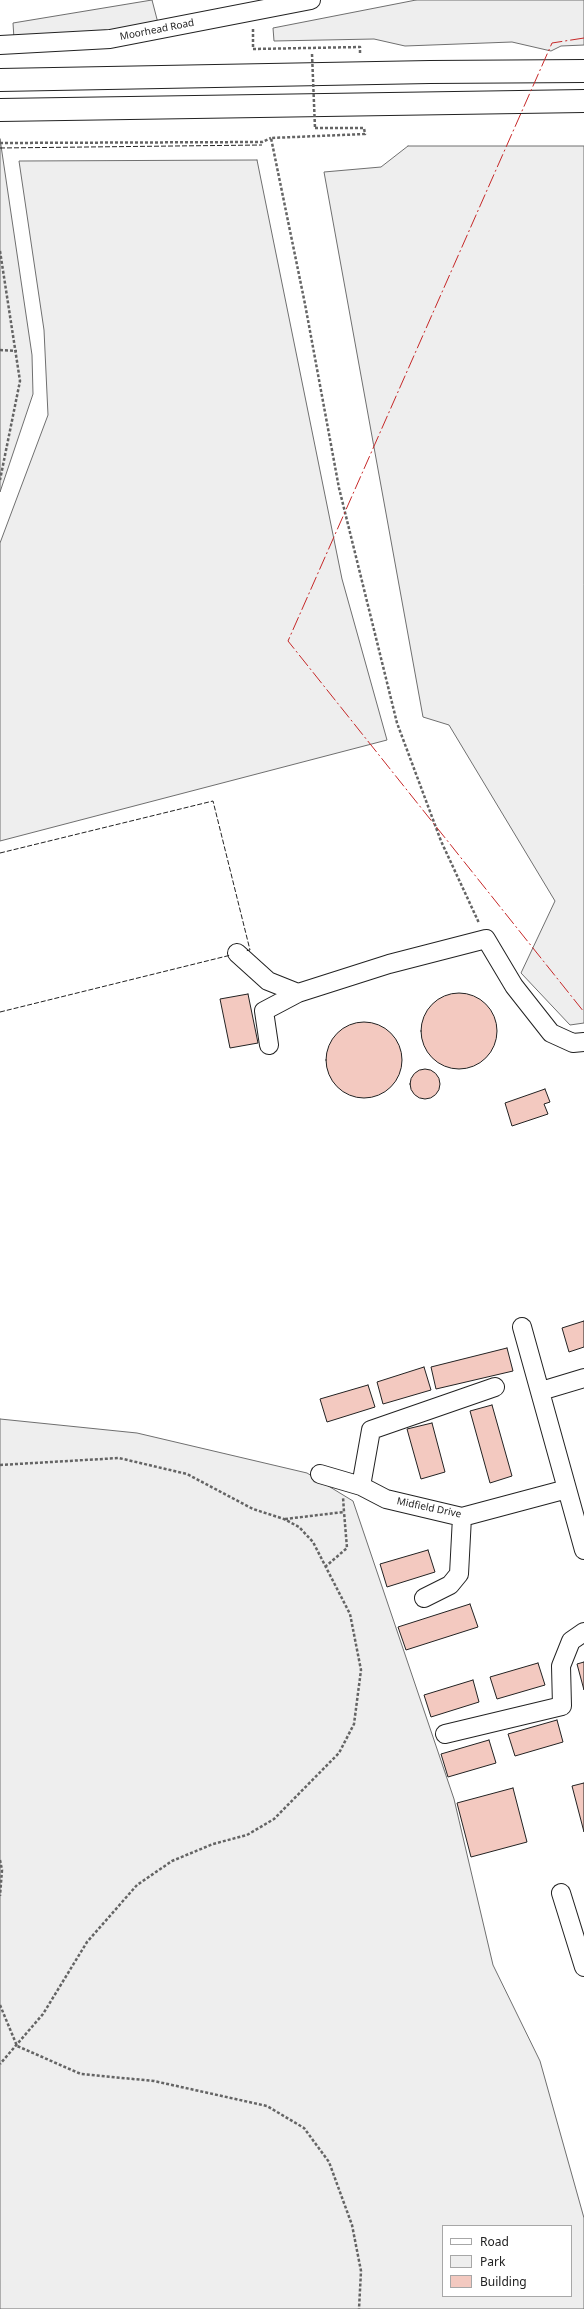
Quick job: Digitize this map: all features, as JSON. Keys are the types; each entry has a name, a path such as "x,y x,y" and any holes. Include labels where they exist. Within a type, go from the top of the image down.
{"highway":[{"path":"0,80 422,72 584,71"},
{"path":"0,110 584,101"}],"street":[{"name":"Moorhead Road","path":"0,45 110,39 311,0"},
{"path":"269,1045 264,1011 298,993 389,964 486,938 514,986 551,1033 572,1043 584,1042"},
{"path":"237,953 268,981 298,993"},
{"path":"522,1327 584,1550"},
{"path":"541,1391 584,1378"},
{"path":"362,1486 371,1430 495,1388"},
{"name":"Midfield Drive","path":"320,1474 362,1486 386,1499 462,1517 567,1489"},
{"path":"424,1598 450,1585 459,1574 462,1517"},
{"path":"445,1734 562,1706 561,1666 571,1641 584,1632"},
{"path":"561,1894 584,1967"}],"path":[{"path":"252,12 253,49 360,47 361,55 354,55"},
{"path":"0,143 262,142 271,138 365,134 364,128 315,128 312,54 319,54"},
{"path":"271,138 305,304 339,488 397,723 441,841 486,938"},
{"path":"0,251 17,351 20,381 0,480"},
{"path":"0,350 17,351"},
{"path":"0,1465 119,1458 187,1474 252,1509 284,1519 299,1527 312,1542 350,1614 361,1670 354,1724 339,1753 274,1819 247,1835 213,1844 172,1861 137,1885 87,1942 43,2014 0,2064"},
{"path":"325,1567 347,1548 341,1480"},
{"path":"284,1519 344,1512"},
{"path":"0,1860 2,1870 0,1896"},
{"path":"0,2005 17,2046 81,2074 154,2081 267,2106 304,2128 329,2162 352,2225 361,2271 359,2309"}],"green space":[{"path":"152,0 158,23 132,29 14,39 13,23"},
{"path":"416,0 584,0 584,45 561,46 551,51 512,42 405,46 374,39 274,41 273,28"},
{"path":"0,139 32,355 33,394 0,492"},
{"path":"408,146 584,146 584,1023 570,1025 521,973 555,901 449,725 423,717 324,172 381,167"},
{"path":"257,160 342,579 387,740 0,841 0,543 48,415 44,330 19,161"},
{"path":"0,1419 137,1433 307,1473 353,1501 454,1799 493,1965 540,2061 584,2218 584,2309 0,2309"}],"building":[{"path":"459,993 473,996 486,1004 494,1017 497,1031 494,1045 486,1058 473,1066 459,1069 445,1066 432,1058 424,1045 421,1031 424,1017 432,1004 445,996"},
{"path":"248,994 258,1043 230,1048 220,999"},
{"path":"364,1022 379,1025 391,1033 399,1045 402,1060 399,1075 391,1087 379,1095 364,1098 349,1095 337,1087 329,1075 326,1060 329,1045 337,1033 349,1025"},
{"path":"425,1069 435,1074 440,1084 435,1094 425,1099 415,1094 410,1084 415,1074"},
{"path":"545,1089 550,1102 544,1104 548,1114 512,1126 505,1103"},
{"path":"584,1321 584,1347 569,1352 562,1328"},
{"path":"507,1348 513,1371 436,1389 431,1367"},
{"path":"424,1367 431,1390 383,1404 377,1382"},
{"path":"368,1385 375,1407 327,1422 320,1399"},
{"path":"492,1405 512,1476 490,1483 470,1411"},
{"path":"432,1423 445,1472 421,1479 407,1429"},
{"path":"428,1550 435,1572 387,1587 380,1564"},
{"path":"470,1604 478,1627 406,1650 398,1627"},
{"path":"584,1662 584,1690 577,1664"},
{"path":"538,1663 545,1685 497,1699 490,1677"},
{"path":"473,1680 479,1702 431,1717 424,1695"},
{"path":"557,1720 563,1742 515,1756 508,1734"},
{"path":"489,1740 496,1763 448,1777 441,1754"},
{"path":"584,1783 584,1832 572,1786"},
{"path":"513,1788 527,1842 471,1857 457,1803"}],"fence":[{"path":"0,148 262,145"},
{"path":"0,853 213,801 250,950 245,951"},
{"path":"0,1012 231,955"}],"power":[{"path":"584,38 552,43 288,641 584,1012"}]}
